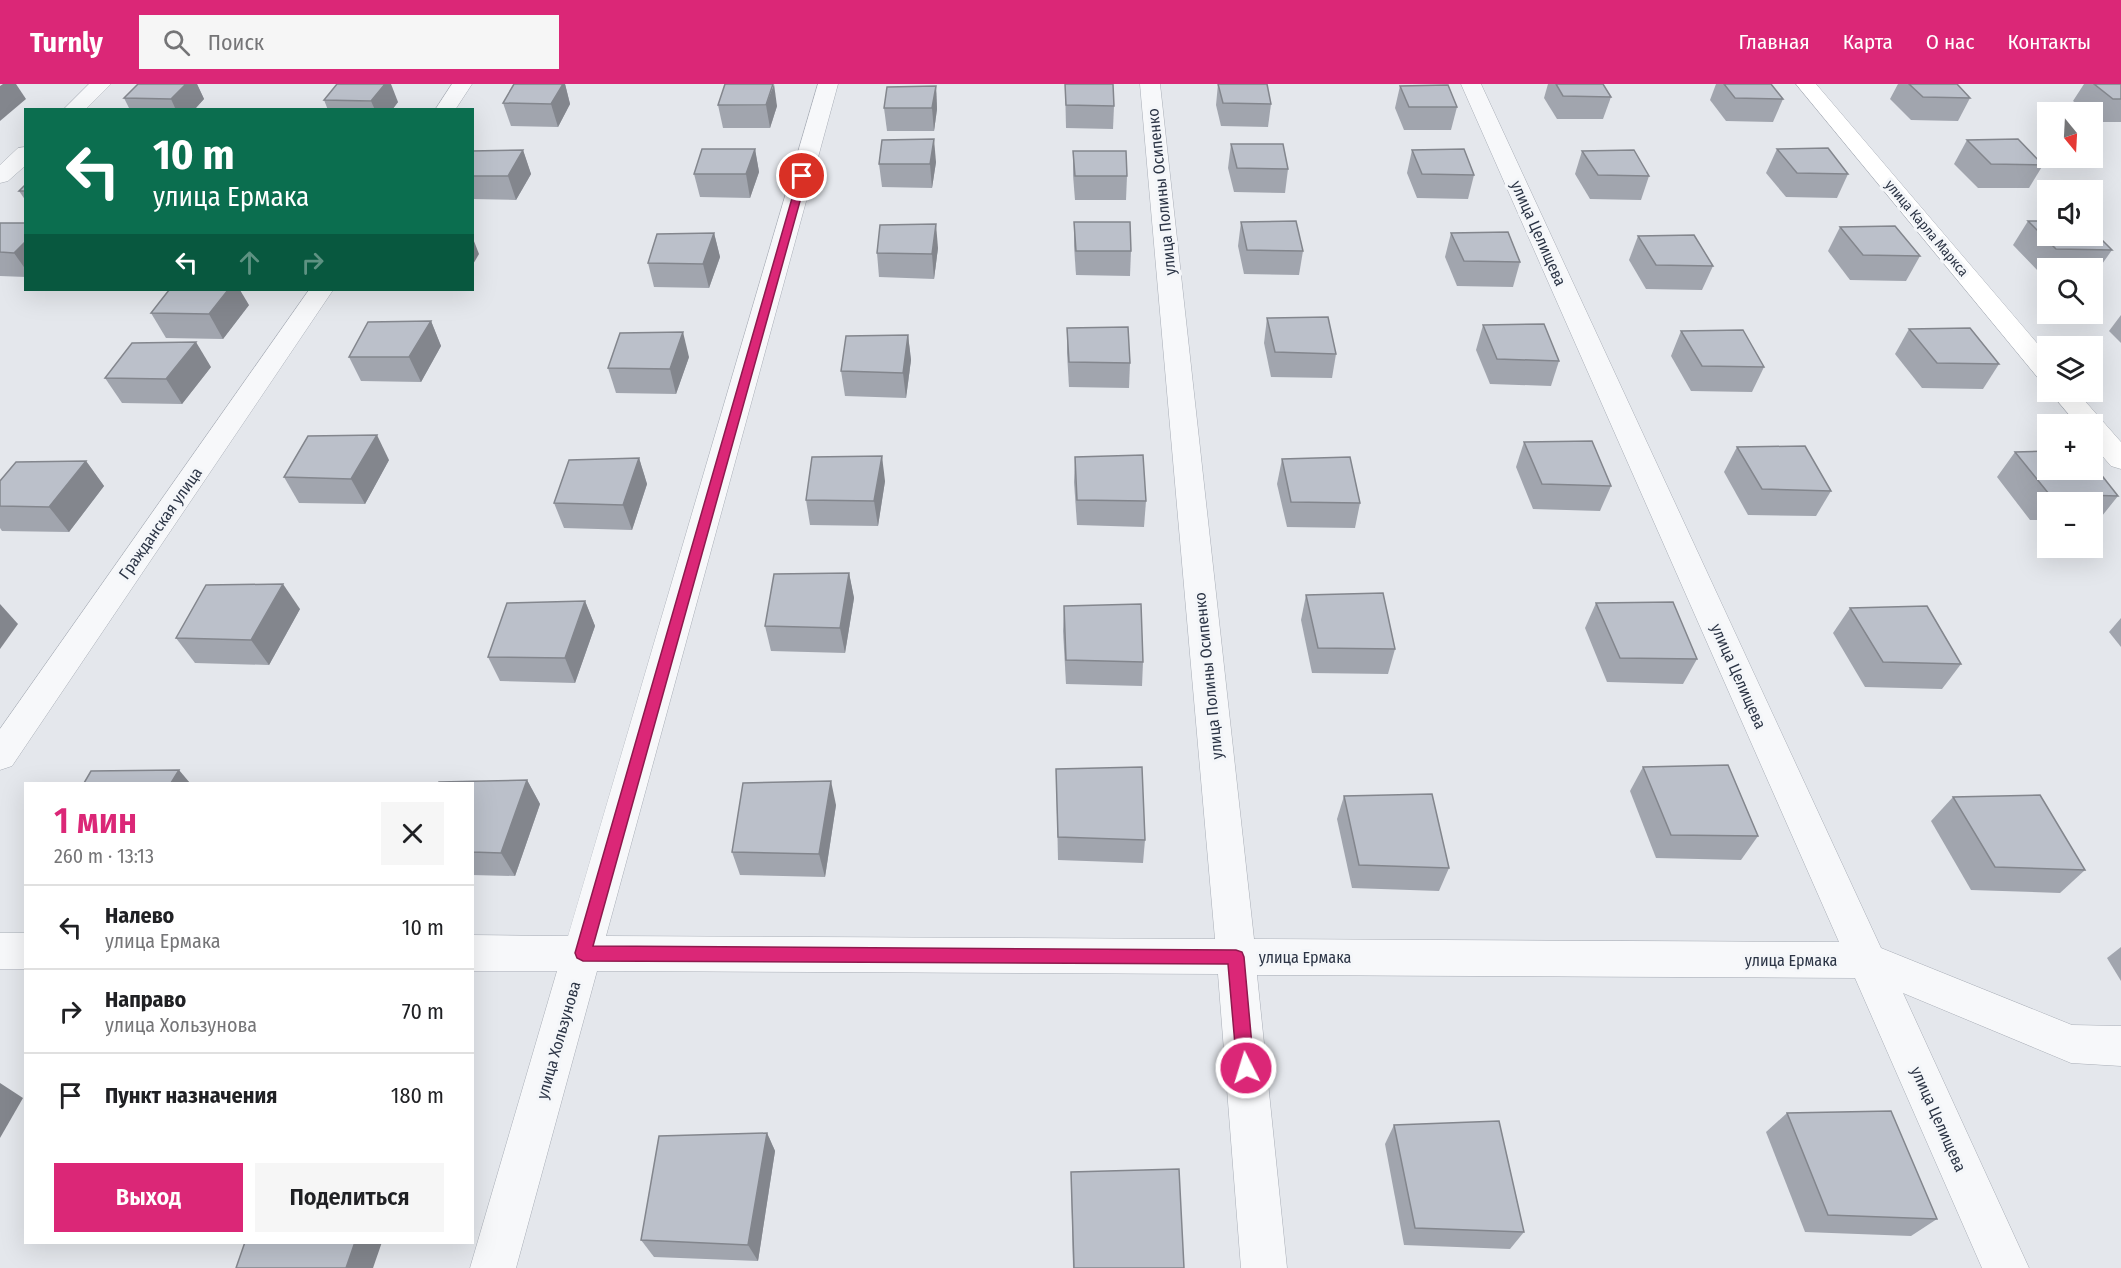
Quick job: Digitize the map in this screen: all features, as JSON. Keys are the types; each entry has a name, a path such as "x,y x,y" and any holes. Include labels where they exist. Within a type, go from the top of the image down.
{"main road":[{"name":"улица Карла Маркса","path":"1806,84 2037,359"},
{"path":"2072,402 2082,414"},
{"path":"2103,438 2121,460"}],"street":[{"path":"75,108 101,84"},
{"path":"446,108 462,84"},
{"name":"улица Хользунова","path":"493,1268 828,84"},
{"name":"улица Полины Осипенко","path":"1150,84 1236,957 1264,1268"},
{"name":"улица Целищева","path":"1471,84 2007,1268"},
{"path":"0,176 24,155"},
{"name":"Гражданская улица","path":"0,756 320,291"},
{"path":"0,951 24,951"},
{"name":"улица Ермака","path":"474,953 1867,960 2071,1044 2121,1046"}],"building":[{"path":"138,84 186,84 171,99 124,98"},
{"path":"337,84 385,84 371,101 324,100"},
{"path":"514,84 563,84 551,104 503,103"},
{"path":"725,84 773,84 766,105 718,105"},
{"path":"1065,84 1113,84 1114,106 1066,105"},
{"path":"1218,84 1267,84 1271,104 1223,103"},
{"path":"1556,84 1603,84 1611,97 1563,96"},
{"path":"1724,84 1771,84 1783,99 1735,98"},
{"path":"1909,84 1957,84 1970,98 1923,97"},
{"path":"2094,84 2121,84 2121,99 2113,99"},
{"path":"1448,85 1457,107 1409,107 1400,86"},
{"path":"936,86 932,108 884,108 887,87"},
{"path":"934,139 930,164 879,164 882,140"},
{"path":"2018,139 2037,159 2037,165 1991,164 1967,140"},
{"path":"1231,144 1283,144 1288,169 1237,168"},
{"path":"1828,148 1848,174 1797,173 1777,149"},
{"path":"702,149 755,149 746,174 694,174"},
{"path":"1464,149 1474,175 1422,174 1412,150"},
{"path":"523,150 508,176 474,176 474,151"},
{"path":"1634,150 1649,176 1598,175 1582,151"},
{"path":"1073,151 1126,151 1127,176 1075,176"},
{"path":"1296,221 1303,251 1247,250 1241,222"},
{"path":"2028,221 2037,221 2037,230"},
{"path":"1074,222 1130,222 1131,251 1076,251"},
{"path":"0,223 24,223 24,243 14,253 0,252"},
{"path":"936,224 932,254 877,253 880,225"},
{"path":"1895,226 1920,256 1863,255 1840,227"},
{"path":"1508,232 1520,262 1464,261 1451,233"},
{"path":"714,233 703,264 648,263 657,234"},
{"path":"1694,235 1713,266 1656,265 1638,236"},
{"path":"2103,241 2112,250 2056,249 2053,246 2103,246"},
{"path":"168,291 227,291 209,314 151,313"},
{"path":"1328,317 1336,354 1275,352 1267,318"},
{"path":"431,321 409,357 349,357 368,322"},
{"path":"1544,324 1559,361 1497,359 1483,325"},
{"path":"1128,327 1130,363 1069,362 1067,328"},
{"path":"1970,328 1999,364 1937,363 1909,329"},
{"path":"1743,330 1764,367 1702,366 1681,331"},
{"path":"683,332 670,369 608,368 620,333"},
{"path":"908,335 903,373 841,371 846,336"},
{"path":"196,342 166,379 105,378 132,343"},
{"path":"377,435 351,479 284,477 308,436"},
{"path":"1592,441 1611,486 1542,484 1524,442"},
{"path":"1805,446 1831,491 1762,489 1737,447"},
{"path":"2037,451 2037,479 2015,452"},
{"path":"1143,455 1146,501 1077,500 1075,457"},
{"path":"882,456 874,501 806,500 812,457"},
{"path":"1350,457 1360,503 1291,502 1282,459"},
{"path":"639,458 623,505 554,503 569,460"},
{"path":"86,461 49,507 0,506 0,481 16,462"},
{"path":"2103,477 2118,496 2103,496 2103,492 2047,492 2038,480 2103,480"},
{"path":"849,573 840,628 765,626 774,574"},
{"path":"283,584 251,640 176,638 206,585"},
{"path":"1383,593 1395,649 1318,648 1306,595"},
{"path":"585,601 565,658 488,657 507,603"},
{"path":"1673,602 1697,659 1620,658 1596,603"},
{"path":"1141,604 1143,662 1066,660 1064,606"},
{"path":"1927,606 1961,664 1883,662 1850,608"},
{"path":"1728,765 1758,836 1671,835 1643,767"},
{"path":"1142,767 1145,840 1058,837 1056,769"},
{"path":"179,770 172,782 85,782 91,771"},
{"path":"527,780 501,853 474,852 474,782 439,782"},
{"path":"831,781 819,854 732,852 743,783"},
{"path":"1432,794 1449,868 1359,865 1344,796"},
{"path":"2040,795 2085,870 1995,867 1953,797"},
{"path":"1891,1111 1937,1219 1828,1215 1787,1113"},
{"path":"1499,1121 1524,1232 1415,1228 1394,1125"},
{"path":"767,1133 748,1245 641,1240 659,1136"},
{"path":"1179,1169 1184,1268 1074,1268 1071,1172"},
{"path":"244,1244 354,1244 346,1268 236,1268"}],"route":[{"path":"802,176 583,953 1236,957 1246,1068"}]}
